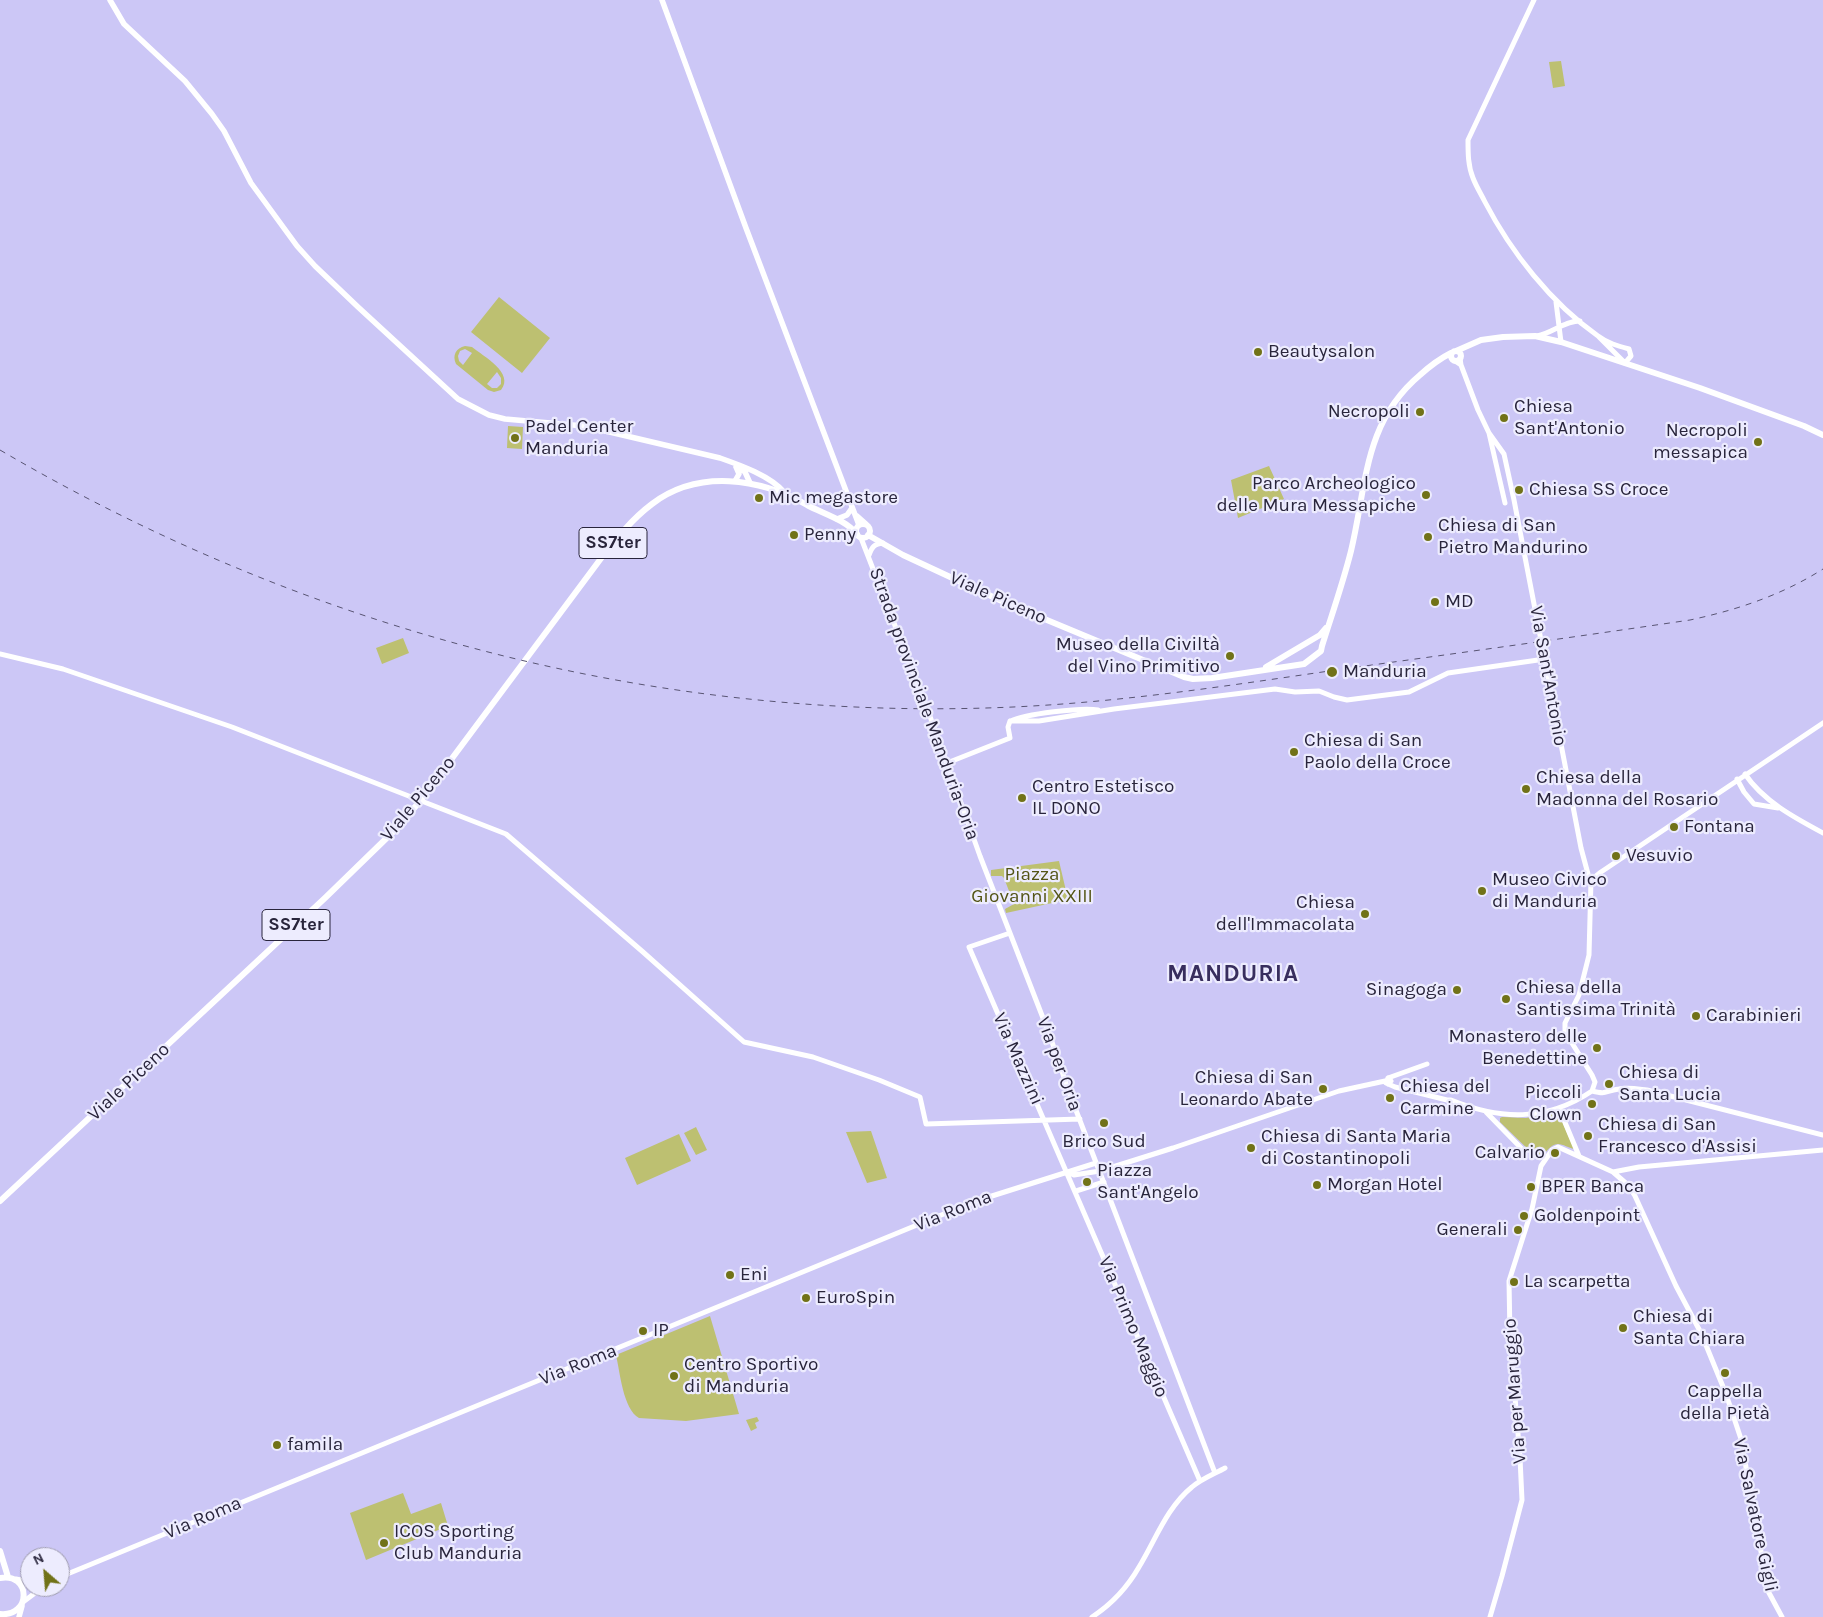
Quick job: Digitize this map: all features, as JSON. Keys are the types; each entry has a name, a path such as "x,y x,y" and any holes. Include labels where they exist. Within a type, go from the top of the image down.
{"main road":[{"path":"110,0 124,24 186,81 212,114 224,131 255,189 303,253 425,370 458,399 489,415 584,426 655,442 751,471 780,487 788,494"},
{"path":"662,0 852,508 859,519 863,531"},
{"path":"1322,646 1351,552 1367,465 1376,433 1393,402 1410,383 1439,360 1456,356 1469,345 1481,340 1503,337 1535,336 1561,342 1804,426 1823,435"},
{"path":"734,465 739,474 735,481"},
{"path":"734,465 745,472 751,483"},
{"path":"751,471 754,478 751,483"},
{"name":"Viale Piceno","path":"0,1202 397,828 421,800 628,524 663,497 690,485 705,482 735,481 751,483 788,494 839,521 863,531 885,545 1006,603 1184,677 1193,679 1212,678 1304,664 1321,651 1322,646"},
{"path":"839,521 852,508"},
{"path":"1258,671 1284,658 1320,635 1328,625"},
{"path":"1312,640 1320,641 1322,646"},
{"path":"1284,658 1284,662 1289,666"},
{"path":"0,1551 10,1578 22,1588 24,1598 19,1617"},
{"path":"0,1578 10,1578"},
{"path":"0,1614 14,1613 22,1604"},
{"path":"0,1614 3,1617"}],"street":[{"path":"1534,0 1468,140 1468,158 1472,178 1499,230 1556,301 1625,363 1631,356 1629,349 1617,346 1598,337"},
{"path":"1556,301 1561,342"},
{"path":"1535,336 1546,334 1571,321 1580,322"},
{"path":"1456,356 1489,433 1505,503"},
{"name":"Via Sant'Antonio","path":"1489,433 1504,454 1582,853 1591,880"},
{"name":"Strada provinciale Manduria-Oria","path":"863,531 869,556 1022,964"},
{"name":"Strada provinciale Manduria-Oria","path":"869,556 871,548 876,544 885,545"},
{"path":"0,654 63,668 215,721 506,834 744,1042 813,1057 879,1080 920,1097 926,1124 1080,1119"},
{"path":"947,762 1010,738 1008,727 1010,721 1035,714 1089,708 1103,711 1275,689 1295,692 1318,691 1347,700 1409,692 1448,673 1545,659"},
{"path":"1592,1091 1595,1082 1592,1075 1565,1032 1565,1023 1579,995 1588,955 1591,880 1823,722"},
{"path":"1745,774 1751,784 1779,808 1823,833"},
{"path":"1737,779 1744,792 1754,804 1779,808"},
{"name":"Via Mazzini","path":"1010,933 969,947 1067,1172"},
{"name":"Via per Oria","path":"1022,964 1096,1163"},
{"name":"Via Roma","path":"70,1573 972,1202 1067,1172 1074,1175 1100,1170 1173,1148 1352,1088 1387,1081 1427,1064"},
{"path":"1387,1081 1486,1112 1530,1115 1546,1113 1559,1108 1592,1091 1603,1094 1618,1089 1632,1088 1647,1090 1823,1135"},
{"path":"1559,1108 1579,1156"},
{"path":"1486,1112 1524,1151"},
{"path":"1496,1122 1496,1117 1500,1114"},
{"name":"Via Salvatore Gigli","path":"1541,1166 1552,1150 1561,1148 1613,1172 1628,1185 1635,1196 1676,1286 1694,1318 1719,1378 1741,1439 1768,1591 1782,1617"},
{"path":"1613,1172 1639,1167 1823,1150"},
{"path":"1067,1172 1096,1163 1100,1170 1130,1255 1215,1473"},
{"name":"Via per Maruggio","path":"1490,1617 1522,1500 1510,1336 1509,1281 1532,1209 1541,1166"},
{"name":"Via Primo Maggio","path":"1067,1172 1200,1481"},
{"path":"1076,1191 1104,1182"},
{"path":"1092,1617 1115,1599 1126,1587 1139,1568 1164,1521 1187,1491 1200,1481 1225,1468"},
{"path":"10,1578 20,1580"},
{"path":"22,1604 31,1597"}],"green space":[{"path":"1561,61 1565,86 1553,88 1549,62"},
{"path":"499,297 550,338 522,373 471,332"},
{"path":"462,347 472,347 501,371 504,377 504,384 501,390 494,392 488,390 456,364 455,355 457,350","holes":["465,349 472,353 463,365 459,361 458,356 460,351","497,372 501,378 501,384 497,388 492,388 487,384"]},
{"name":"Padel Center Manduria","path":"508,426 523,427 522,449 507,448"},
{"path":"1269,466 1284,499 1238,518 1231,480"},
{"path":"403,638 409,653 382,664 376,648"},
{"name":"Piazza Giovanni XXIII","path":"1059,861 1067,895 1066,900 1006,913 1005,909 1014,904 1004,878 1002,876 991,876 991,870"},
{"path":"1558,1112 1574,1149 1555,1144 1539,1160 1500,1122 1502,1117 1526,1118"},
{"path":"696,1127 707,1150 696,1155 684,1133"},
{"path":"871,1131 887,1178 867,1183 846,1132"},
{"path":"679,1134 691,1161 637,1185 625,1158"},
{"name":"Centro Sportivo di Manduria","path":"710,1316 739,1414 686,1421 639,1418 629,1407 626,1399 616,1355"},
{"path":"757,1417 759,1421 755,1423 757,1428 751,1431 746,1420"},
{"name":"ICOS Sporting Club Manduria","path":"403,1493 411,1514 441,1503 448,1526 366,1560 350,1513"}],"railway":[{"path":"0,450 117,513 238,568 362,615 488,652 617,680 748,699 880,708 1013,707 1137,697 1220,687 1690,620 1725,611 1775,594 1792,587 1823,569"}],"place":[{"name":"Beautysalon","path":"1258,352"},
{"name":"Necropoli","path":"1420,412"},
{"name":"Chiesa Sant'Antonio","path":"1504,418"},
{"name":"Padel Center Manduria","path":"515,438"},
{"name":"Necropoli messapica","path":"1758,442"},
{"name":"Chiesa SS Croce","path":"1519,490"},
{"name":"Parco Archeologico delle Mura Messapiche","path":"1426,495"},
{"name":"Mic megastore","path":"759,498"},
{"name":"Penny","path":"794,535"},
{"name":"Chiesa di San Pietro Mandurino","path":"1428,537"},
{"name":"MD","path":"1435,602"},
{"name":"Museo della Civiltà del Vino Primitivo","path":"1230,656"},
{"name":"Manduria","path":"1332,672"},
{"name":"Chiesa di San Paolo della Croce","path":"1294,752"},
{"name":"Chiesa della Madonna del Rosario","path":"1526,789"},
{"name":"Centro Estetisco IL DONO","path":"1022,798"},
{"name":"Fontana","path":"1674,827"},
{"name":"Vesuvio","path":"1616,856"},
{"name":"Museo Civico di Manduria","path":"1482,891"},
{"name":"Chiesa dell'Immacolata","path":"1365,914"},
{"name":"Sinagoga","path":"1457,990"},
{"name":"Chiesa della Santissima Trinità","path":"1506,999"},
{"name":"Carabinieri","path":"1696,1016"},
{"name":"Monastero delle Benedettine","path":"1597,1048"},
{"name":"Chiesa di Santa Lucia","path":"1609,1084"},
{"name":"Chiesa di San Leonardo Abate","path":"1323,1089"},
{"name":"Chiesa del Carmine","path":"1390,1098"},
{"name":"Piccoli Clown","path":"1592,1104"},
{"name":"Brico Sud","path":"1104,1123"},
{"name":"Chiesa di San Francesco d'Assisi","path":"1588,1136"},
{"name":"Chiesa di Santa Maria di Costantinopoli","path":"1251,1148"},
{"name":"Calvario","path":"1555,1153"},
{"name":"Piazza Sant'Angelo","path":"1087,1182"},
{"name":"Morgan Hotel","path":"1317,1185"},
{"name":"BPER Banca","path":"1531,1187"},
{"name":"Goldenpoint","path":"1524,1216"},
{"name":"Generali","path":"1518,1230"},
{"name":"Eni","path":"730,1275"},
{"name":"La scarpetta","path":"1514,1282"},
{"name":"EuroSpin","path":"806,1298"},
{"name":"Chiesa di Santa Chiara","path":"1623,1328"},
{"name":"IP","path":"643,1331"},
{"name":"Cappella della Pietà","path":"1725,1373"},
{"name":"Centro Sportivo di Manduria","path":"674,1376"},
{"name":"famila","path":"277,1445"},
{"name":"ICOS Sporting Club Manduria","path":"384,1543"}],"district":[{"name":"MANDURIA","path":"1233,974"}]}
